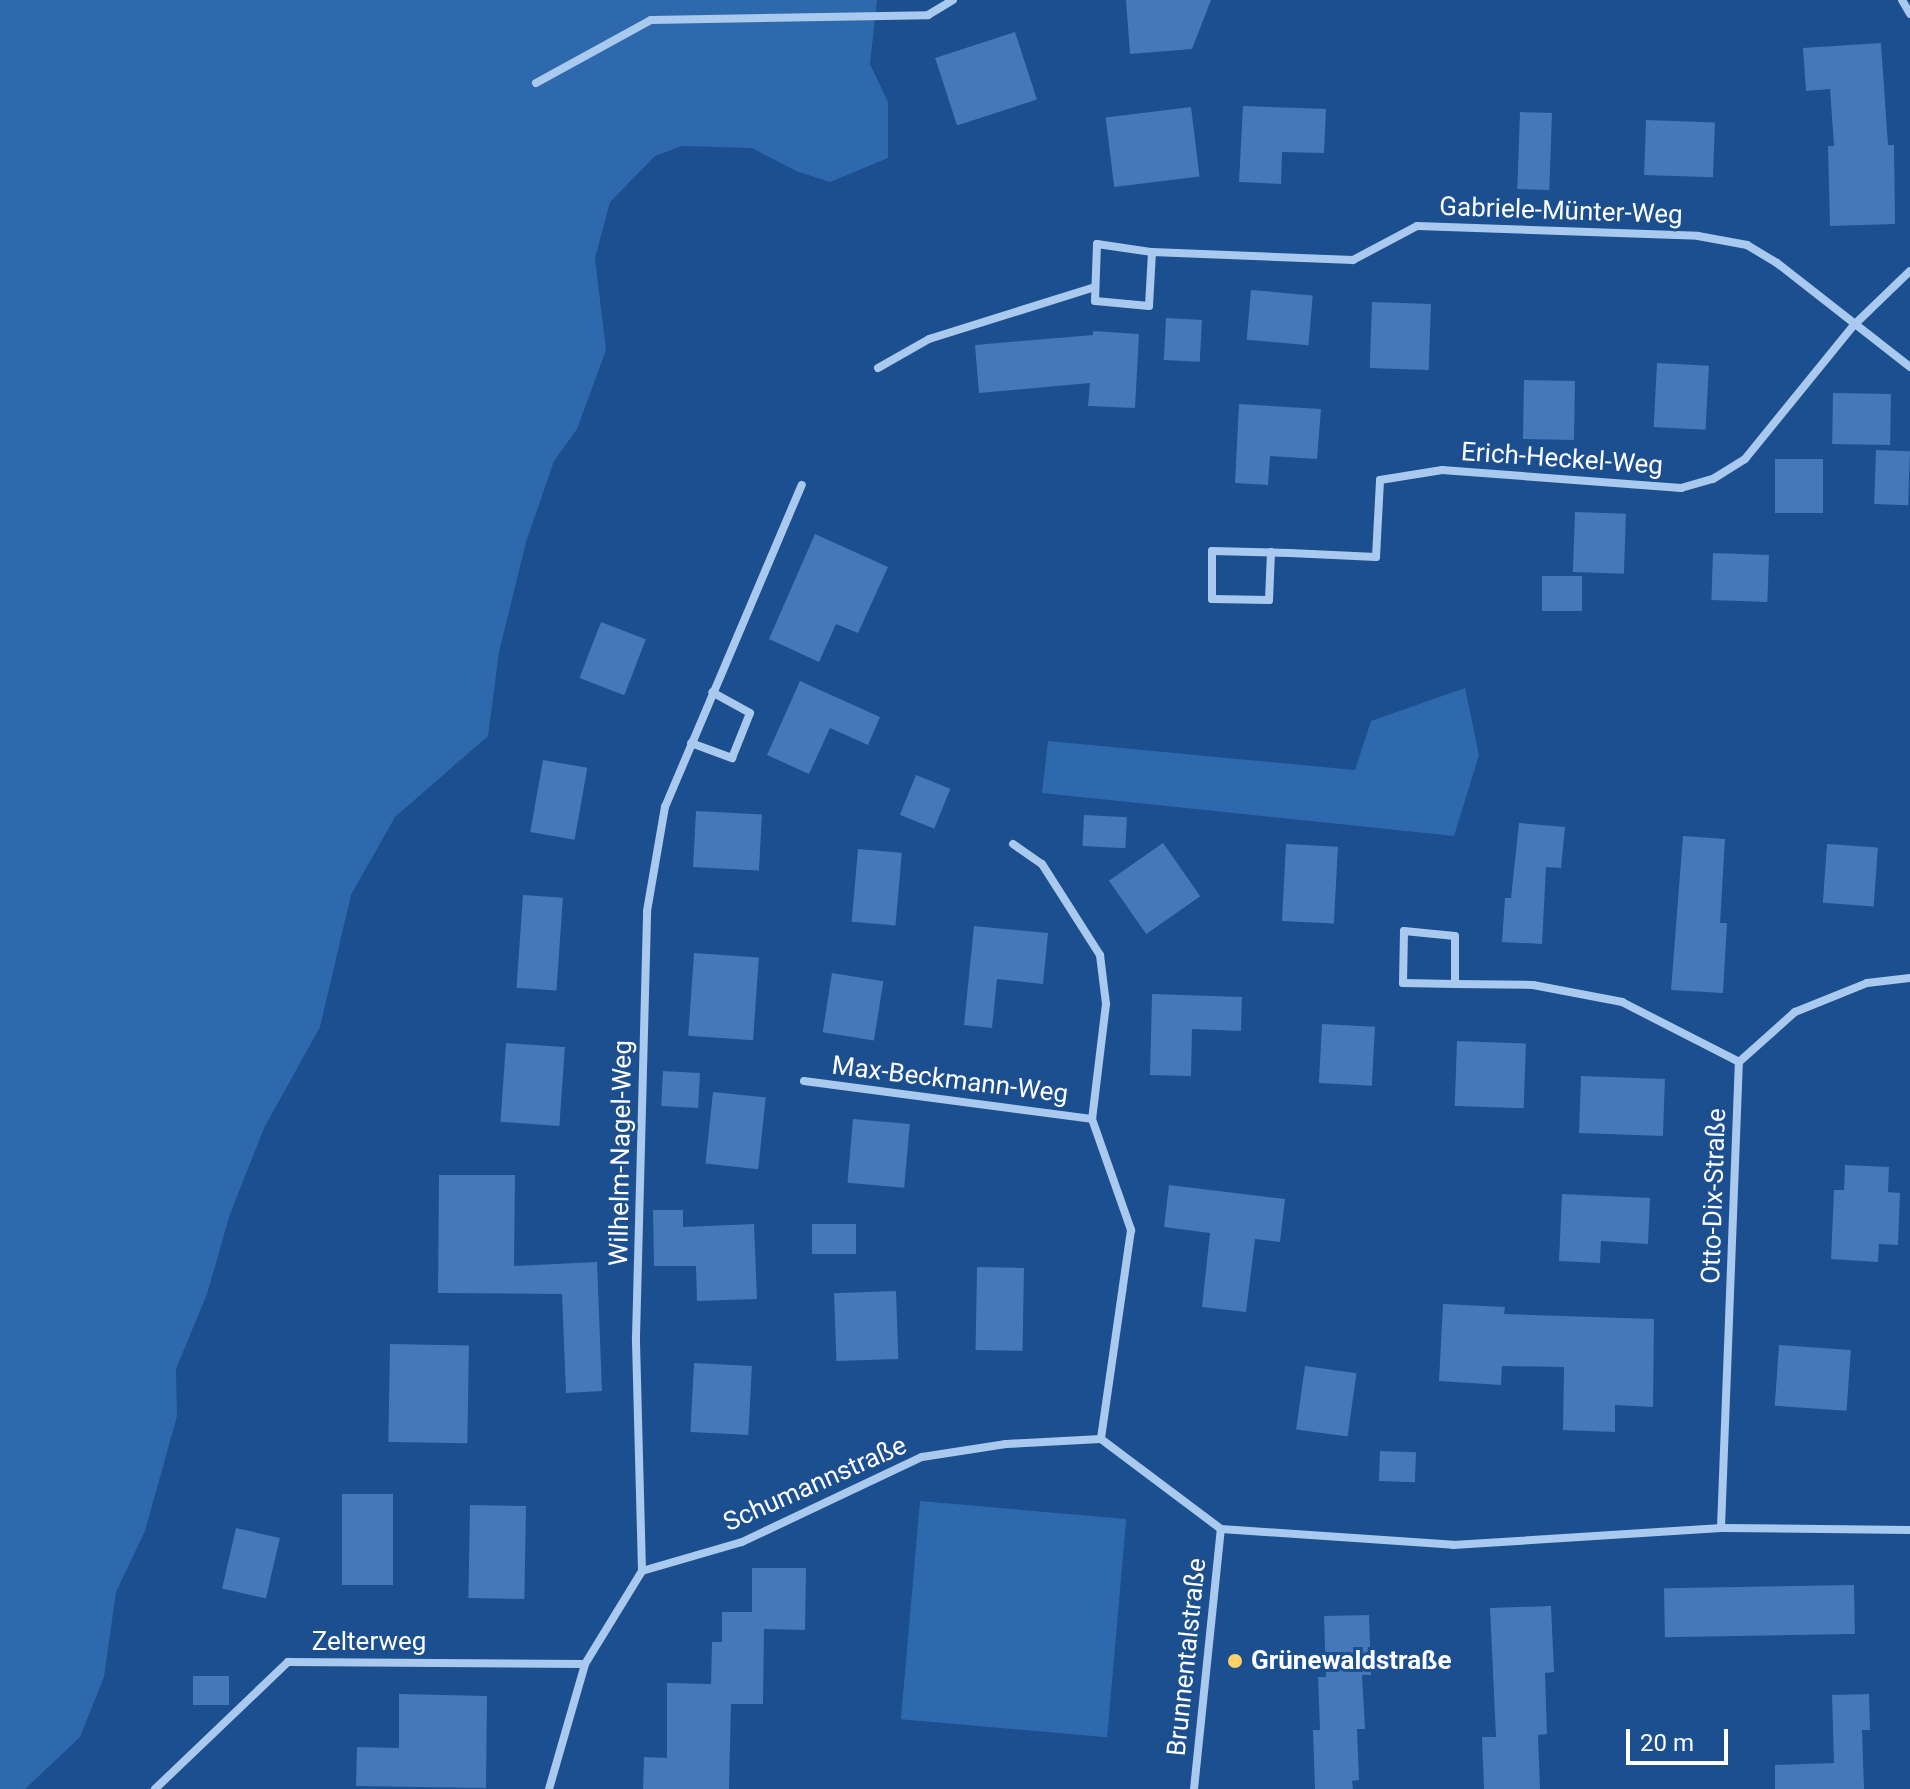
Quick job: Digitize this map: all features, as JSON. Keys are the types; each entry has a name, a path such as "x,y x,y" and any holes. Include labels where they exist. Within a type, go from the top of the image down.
{"street":[{"path":"536,83 651,20 928,15 953,0"},
{"path":"1902,0 1910,14"},
{"name":"Gabriele-Münter-Weg","path":"1095,287 1097,244 1152,252 1353,260 1417,226 1698,236 1747,245 1777,263 1853,326"},
{"path":"878,368 929,339 1095,287 1095,301 1149,306 1152,252"},
{"path":"1910,271 1853,326 1910,367"},
{"name":"Erich-Heckel-Weg","path":"1271,552 1269,600 1212,599 1212,551 1271,552 1376,557 1380,480 1442,470 1681,488 1713,479 1745,459 1853,326"},
{"name":"Wilhelm-Nagel-Weg","path":"642,1571 636,1337 647,911 665,807 802,485"},
{"path":"691,743 732,758 750,713 712,692"},
{"name":"Max-Beckmann-Weg","path":"1013,844 1042,864 1100,955 1106,1004 1092,1119 1131,1230 1101,1439"},
{"path":"1455,984 1455,936 1404,931 1403,983 1455,984 1533,985 1622,1002 1739,1062 1795,1012 1867,983 1910,978"},
{"name":"Otto-Dix-Straße","path":"1721,1528 1739,1062"},
{"name":"Max-Beckmann-Weg","path":"804,1081 1092,1119"},
{"path":"1101,1439 1221,1529 1453,1545 1721,1528 1910,1530"},
{"name":"Schumannstraße","path":"642,1571 742,1542 922,1457 1006,1444 1101,1439"},
{"name":"Brunnentalstraße","path":"1194,1789 1221,1529"},
{"path":"549,1789 585,1664 642,1571"},
{"name":"Zelterweg","path":"155,1789 288,1662 585,1664"}],"shaded area":[{"path":"0,0 877,0 870,64 888,102 888,158 830,182 796,171 752,148 682,146 655,156 610,202 595,258 606,350 577,429 554,461 526,542 499,652 488,736 395,817 351,895 320,1027 264,1128 230,1214 207,1294 176,1369 177,1416 145,1531 116,1592 104,1677 80,1737 25,1789 0,1789"},
{"path":"1465,688 1479,755 1454,836 1042,793 1048,741 1355,770 1371,721"},
{"path":"920,1501 1126,1519 1107,1737 901,1719"}],"building":[{"path":"1126,0 1211,0 1192,49 1130,54"},
{"path":"1015,32 1037,100 957,125 935,58"},
{"path":"1881,43 1888,145 1894,145 1895,224 1830,226 1828,146 1834,146 1830,89 1806,91 1803,48"},
{"path":"1243,106 1326,109 1324,153 1282,152 1281,184 1239,182"},
{"path":"1191,107 1200,176 1114,187 1106,117"},
{"path":"1520,112 1552,113 1549,190 1517,189"},
{"path":"1646,120 1715,122 1713,177 1644,175"},
{"path":"1251,290 1313,295 1308,345 1247,340"},
{"path":"1372,302 1431,304 1429,370 1370,368"},
{"path":"1166,318 1202,320 1200,362 1164,360"},
{"path":"1093,331 1139,334 1135,408 1088,406 1090,383 979,393 975,345 1093,335"},
{"path":"1657,363 1709,366 1706,430 1654,427"},
{"path":"1524,380 1575,381 1574,440 1523,439"},
{"path":"1833,393 1891,394 1890,445 1832,444"},
{"path":"1239,404 1321,409 1317,459 1270,456 1268,485 1235,483"},
{"path":"1876,450 1910,451 1908,505 1874,504"},
{"path":"1775,459 1823,459 1823,513 1775,513"},
{"path":"1575,512 1626,514 1624,574 1573,572"},
{"path":"815,534 888,567 858,633 836,624 819,662 769,639"},
{"path":"1713,553 1769,555 1767,602 1711,600"},
{"path":"1542,576 1582,576 1582,611 1542,611"},
{"path":"601,622 646,639 624,695 579,678"},
{"path":"800,681 880,717 868,745 830,728 809,774 767,755"},
{"path":"543,760 587,768 575,840 530,832"},
{"path":"916,775 950,789 934,829 900,815"},
{"path":"696,811 762,814 759,870 693,867"},
{"path":"1084,815 1127,817 1125,848 1082,846"},
{"path":"1519,823 1565,827 1561,868 1546,867 1542,944 1502,942 1505,898 1511,898"},
{"path":"1683,836 1725,839 1720,923 1727,923 1723,993 1671,990"},
{"path":"1163,843 1200,896 1146,934 1109,881"},
{"path":"1286,844 1338,847 1334,924 1282,921"},
{"path":"1827,844 1878,848 1874,906 1823,903"},
{"path":"858,849 902,853 895,926 852,922"},
{"path":"523,895 563,898 556,991 517,988"},
{"path":"974,926 1048,933 1043,984 997,979 992,1028 964,1025"},
{"path":"694,953 759,958 753,1040 688,1036"},
{"path":"832,973 883,981 874,1040 823,1032"},
{"path":"1152,994 1242,997 1241,1031 1192,1029 1191,1076 1150,1075"},
{"path":"1322,1024 1375,1027 1372,1086 1319,1083"},
{"path":"1457,1041 1526,1043 1524,1108 1455,1106"},
{"path":"506,1043 565,1047 559,1126 500,1122"},
{"path":"663,1071 700,1073 698,1108 661,1106"},
{"path":"1581,1076 1665,1079 1663,1136 1579,1133"},
{"path":"713,1092 766,1098 758,1169 705,1164"},
{"path":"853,1119 910,1124 904,1188 847,1183"},
{"path":"1845,1165 1889,1167 1888,1192 1900,1193 1898,1245 1879,1244 1878,1262 1831,1259 1834,1190 1844,1190"},
{"path":"439,1175 515,1175 514,1266 597,1262 602,1391 566,1393 562,1294 438,1293"},
{"path":"1169,1185 1285,1199 1280,1242 1255,1239 1246,1312 1202,1307 1210,1233 1164,1227"},
{"path":"1562,1194 1650,1198 1648,1244 1601,1241 1600,1263 1559,1261"},
{"path":"653,1210 683,1210 683,1227 754,1224 757,1299 697,1301 696,1266 654,1266"},
{"path":"812,1224 856,1224 856,1254 812,1254"},
{"path":"977,1267 1024,1268 1023,1351 976,1350"},
{"path":"896,1291 898,1359 836,1361 834,1293"},
{"path":"1443,1304 1505,1307 1504,1314 1654,1319 1653,1407 1615,1405 1615,1432 1563,1430 1564,1367 1502,1366 1501,1385 1439,1381"},
{"path":"390,1344 469,1345 467,1443 388,1442"},
{"path":"1779,1345 1851,1350 1847,1411 1775,1406"},
{"path":"694,1363 752,1366 748,1435 690,1432"},
{"path":"1305,1366 1356,1373 1348,1437 1296,1429"},
{"path":"1380,1451 1416,1452 1415,1482 1379,1481"},
{"path":"342,1494 393,1494 393,1585 342,1585"},
{"path":"470,1505 526,1506 524,1599 468,1598"},
{"path":"236,1528 280,1538 266,1599 222,1588"},
{"path":"752,1568 806,1568 805,1630 764,1629 763,1704 731,1704 729,1789 643,1789 644,1757 667,1758 667,1683 711,1684 712,1642 722,1642 722,1612 752,1612"},
{"path":"1854,1585 1855,1634 1665,1637 1664,1588"},
{"path":"1551,1606 1554,1672 1545,1673 1547,1734 1538,1735 1540,1789 1484,1789 1482,1737 1496,1737 1490,1608"},
{"path":"1369,1615 1371,1675 1362,1675 1365,1729 1357,1729 1359,1780 1352,1781 1353,1789 1315,1789 1313,1730 1320,1730 1318,1677 1326,1677 1324,1616"},
{"path":"193,1676 229,1676 229,1705 193,1705"},
{"path":"399,1694 487,1696 486,1788 356,1786 357,1747 399,1748"},
{"path":"1869,1694 1870,1730 1862,1730 1864,1789 1775,1789 1775,1765 1834,1763 1832,1695"}],"place":[{"name":"Grünewaldstraße","path":"1235,1661"}]}
